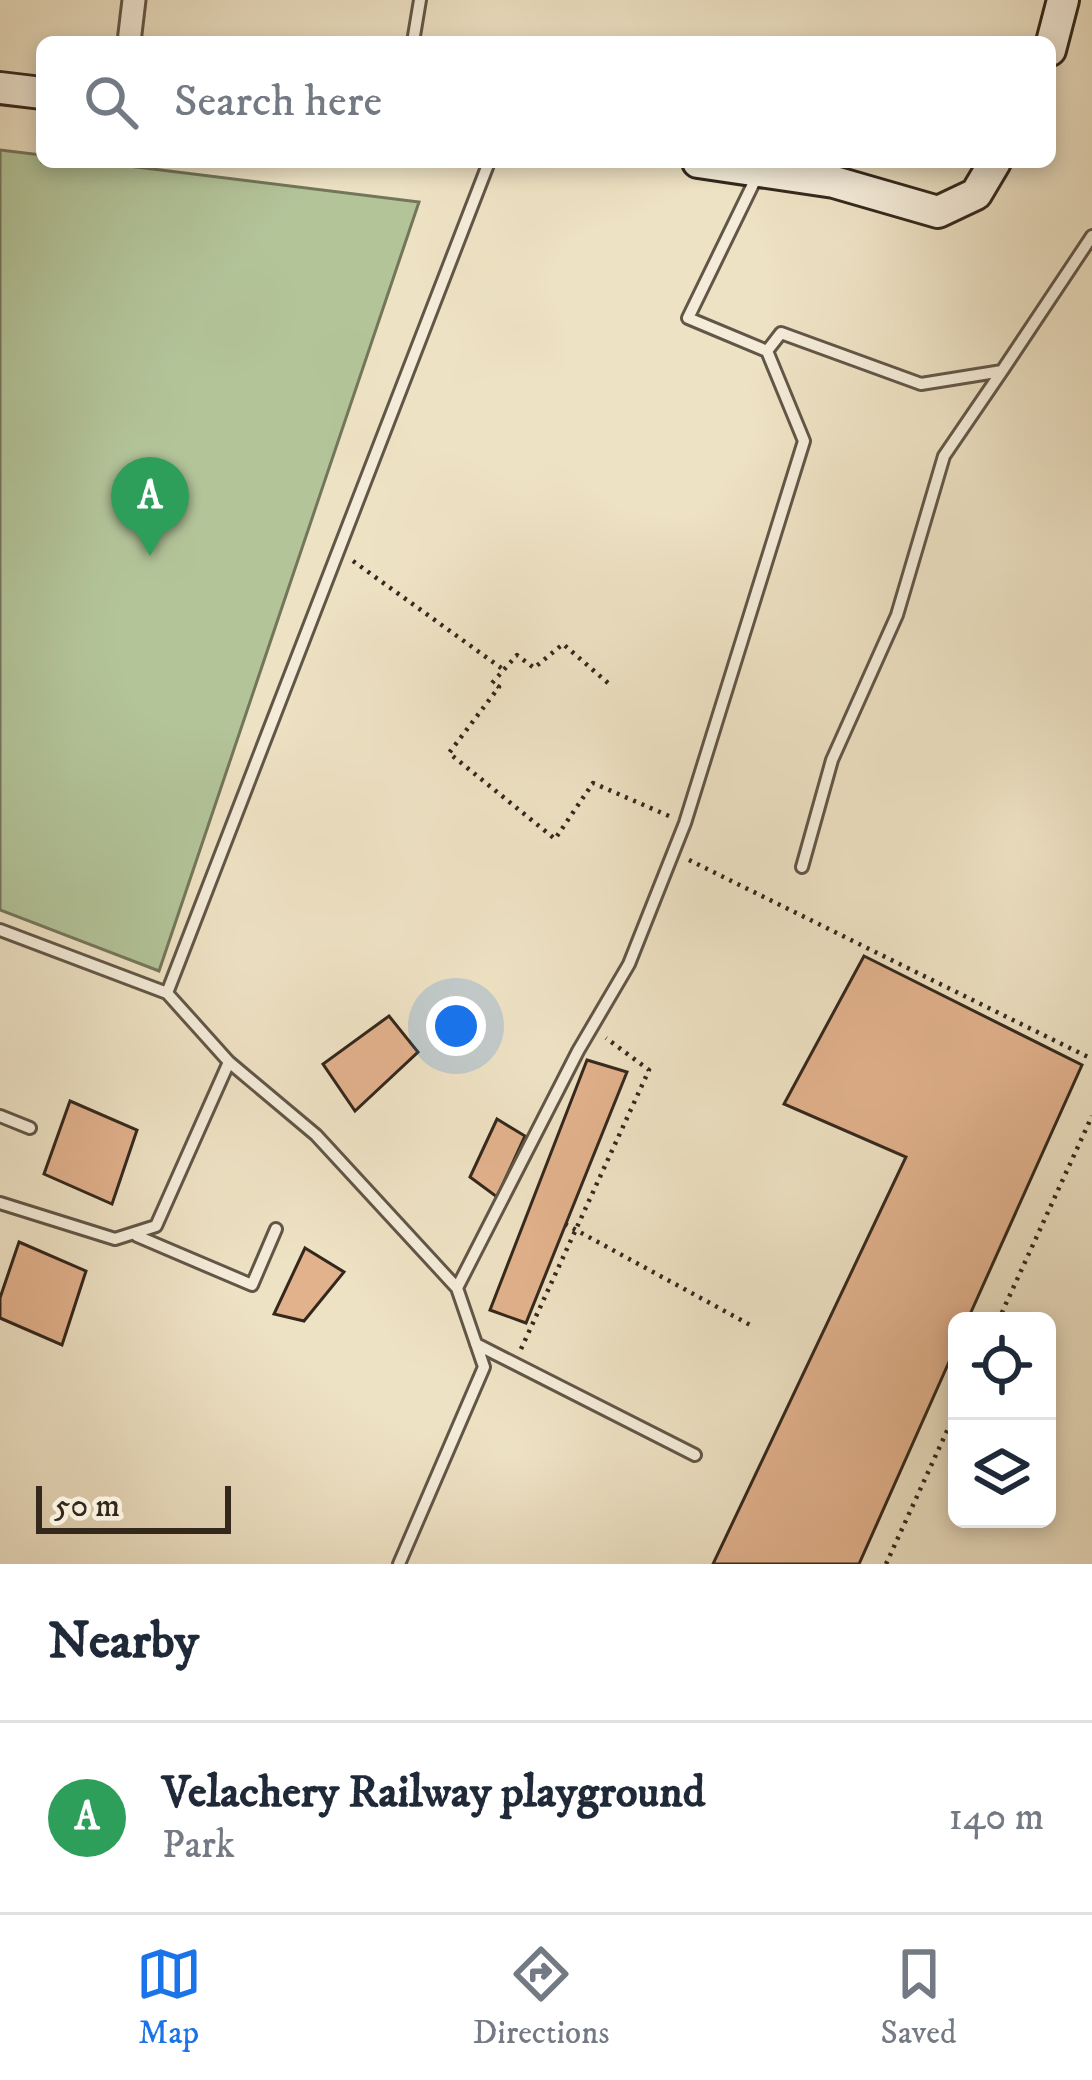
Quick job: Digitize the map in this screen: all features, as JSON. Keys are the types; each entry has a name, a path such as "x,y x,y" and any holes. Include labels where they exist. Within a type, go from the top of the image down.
{"street":[{"path":"130,36 134,0"},
{"path":"1054,36 1063,0"},
{"path":"0,88 36,92"},
{"path":"739,168 834,182 938,212 976,194 991,168"}],"lane":[{"path":"413,36 420,0"},
{"path":"167,994 487,168"},
{"path":"458,1288 591,1028 629,964 685,823 804,441 767,351 688,318 759,171"},
{"path":"802,867 832,760 897,615 944,456 1092,236"},
{"path":"767,351 781,333 921,384 1002,371"},
{"path":"0,930 167,994 229,1062 316,1135 458,1288 484,1367 399,1564"},
{"path":"0,1203 115,1238 156,1226 229,1062"},
{"path":"0,1116 30,1128"},
{"path":"137,1235 252,1285 276,1228"},
{"path":"476,1345 695,1455"}],"path":[{"path":"339,551 504,670"},
{"path":"608,683 563,644 534,668 517,655 492,683 499,687 449,753 554,839 593,783 685,823"},
{"path":"673,853 1092,1059"},
{"path":"514,1364 649,1070 591,1028"},
{"path":"1002,1312 1092,1116"},
{"path":"566,1224 752,1326"},
{"path":"886,1564 952,1420"}],"green space":[{"path":"0,150 36,154 36,168 144,168 419,202 159,971 0,910"}],"building":[{"path":"864,956 1082,1065 971,1312 948,1312 948,1364 859,1564 713,1564 906,1157 784,1104"},
{"path":"389,1016 418,1052 355,1111 323,1064"},
{"path":"587,1060 627,1072 526,1323 490,1310"},
{"path":"70,1101 137,1130 112,1204 44,1174"},
{"path":"497,1119 525,1136 497,1197 470,1177"},
{"path":"19,1242 86,1271 62,1345 0,1318 0,1298"},
{"path":"305,1248 344,1272 304,1321 274,1314"}],"place":[{"name":"Velachery Railway playground","path":"150,556"}]}
